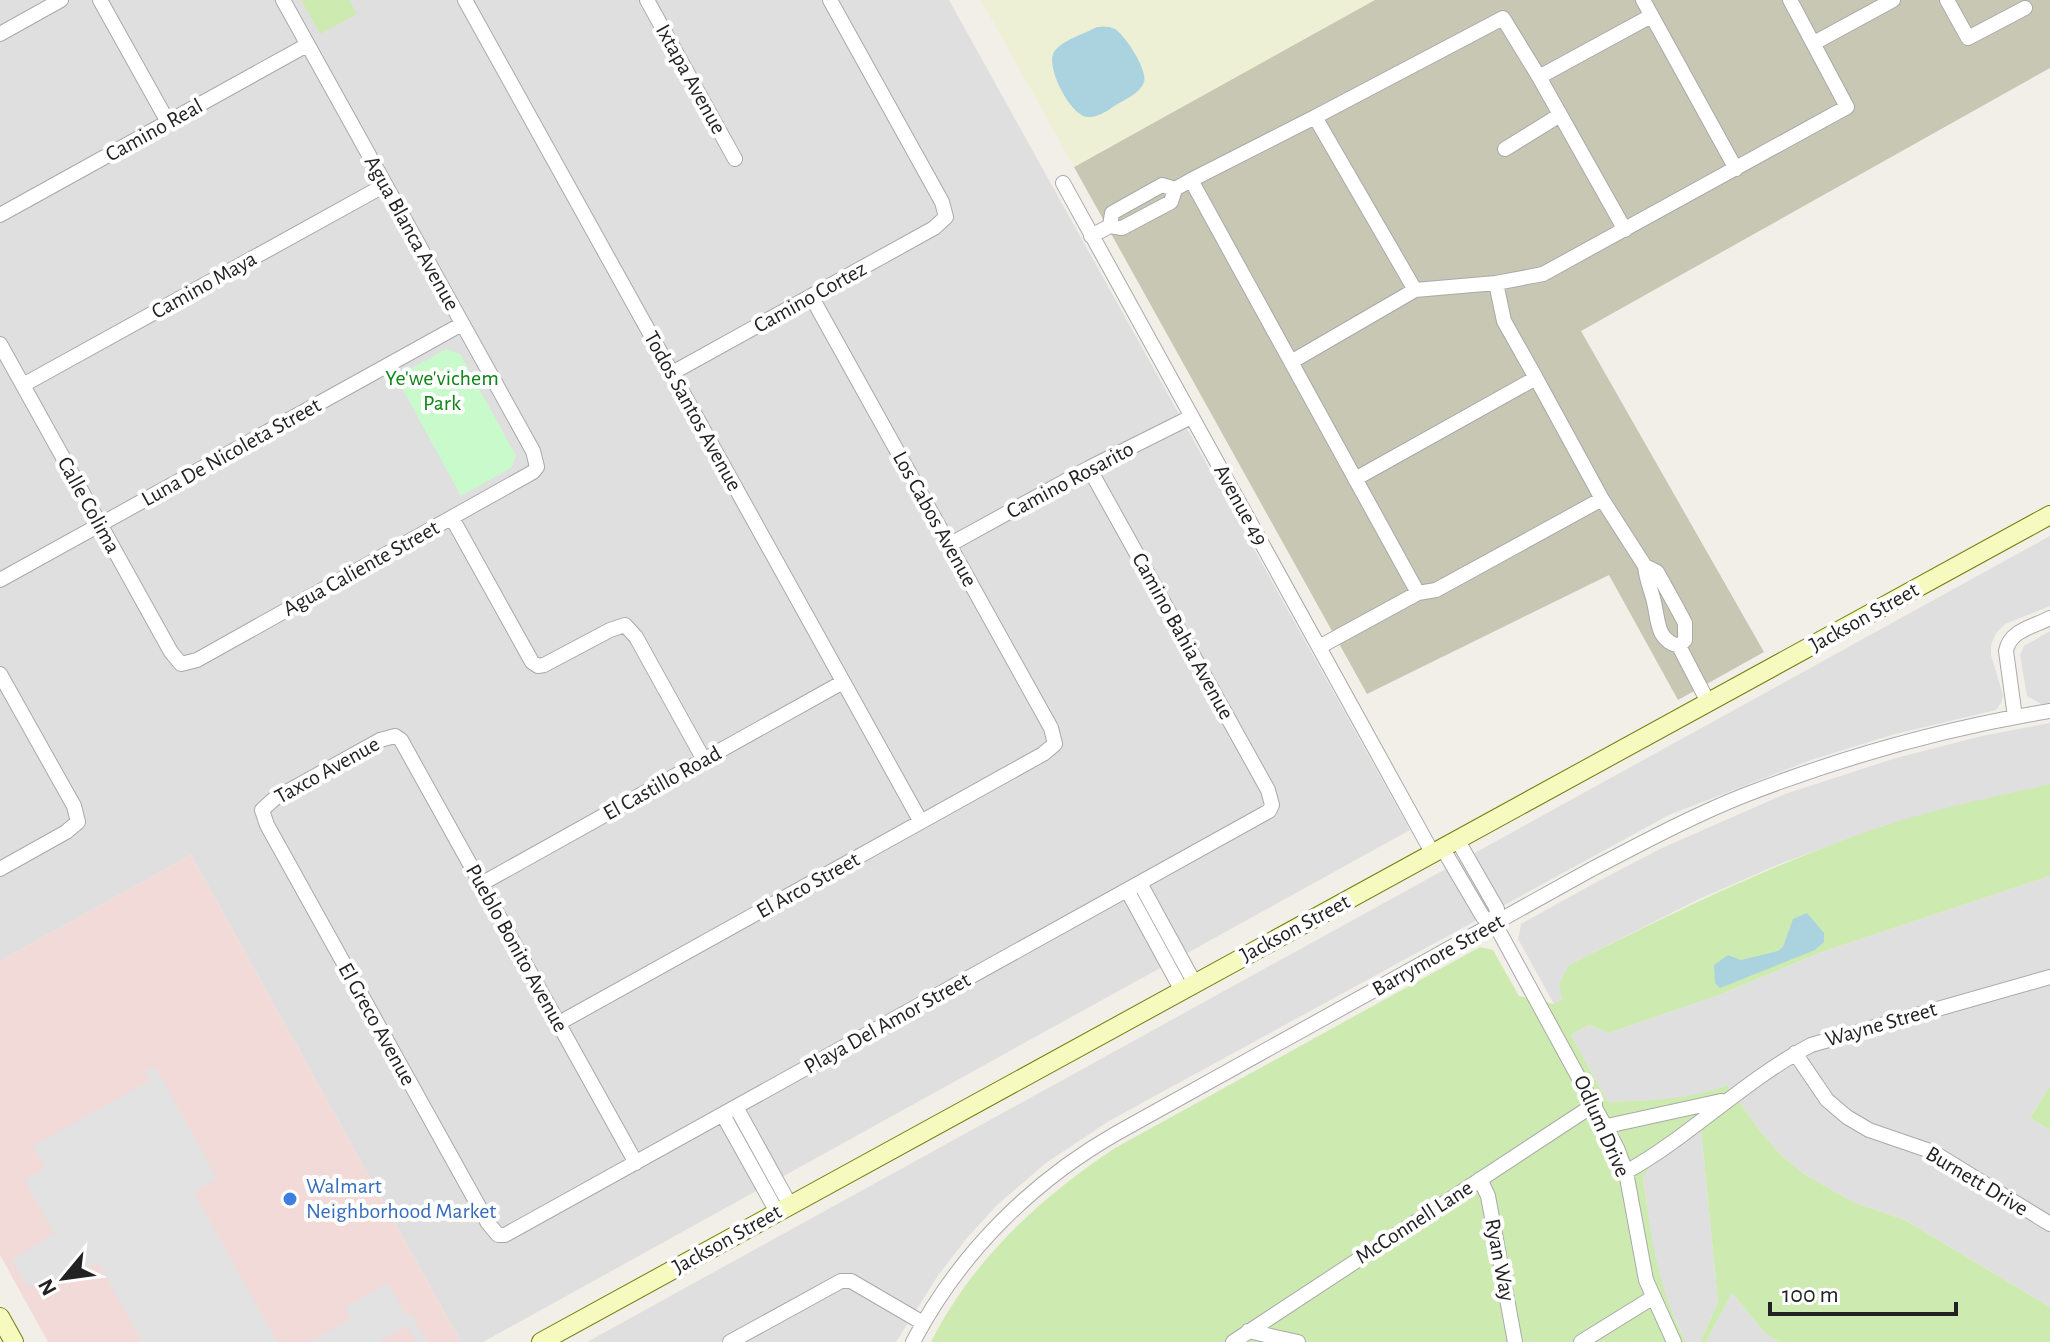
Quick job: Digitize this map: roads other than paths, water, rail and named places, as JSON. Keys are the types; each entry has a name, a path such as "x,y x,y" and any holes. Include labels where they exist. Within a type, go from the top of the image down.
{"main road":[{"name":"Jackson Street","path":"541,1342 2050,515"},
{"path":"0,1317 14,1342"}],"street":[{"path":"0,34 61,0"},
{"path":"100,0 168,122"},
{"name":"Agua Blanca Avenue","path":"283,0 533,451 537,467"},
{"name":"Todos Santos Avenue","path":"465,0 921,822"},
{"name":"Ixtapa Avenue","path":"647,0 735,159"},
{"name":"Camino Cortez","path":"672,373 934,228 946,217 942,202 830,0"},
{"path":"1643,0 1736,169"},
{"path":"1291,362 1415,290 1496,283 1543,274 1847,107 1790,0"},
{"path":"1814,43 1893,0"},
{"path":"1947,0 1968,38 2025,8"},
{"path":"1539,77 1651,16"},
{"path":"1091,236 1110,226 1122,228 1149,214 1171,202 1175,189 1191,180 1503,18 1625,230"},
{"name":"Camino Real","path":"0,215 307,45"},
{"path":"1505,149 1560,115"},
{"path":"1315,117 1415,290"},
{"path":"1191,180 1418,593"},
{"name":"Avenue 49","path":"1063,183 1419,827 1444,848"},
{"name":"Camino Maya","path":"23,385 385,185"},
{"path":"1110,226 1112,213 1140,197 1162,185 1175,189"},
{"path":"1140,197 1149,214"},
{"path":"1496,283 1504,321 1602,499 1645,566 1659,631 1668,643 1679,646 1708,702"},
{"name":"Los Cabos Avenue","path":"811,296 1051,728 1055,744"},
{"name":"Luna De Nicoleta Street","path":"0,580 462,324"},
{"name":"Calle Colima","path":"0,344 171,652 181,664"},
{"path":"1355,479 1536,378"},
{"name":"Camino Rosarito","path":"949,545 1089,468 1191,417"},
{"name":"Agua Caliente Street","path":"181,664 197,660 525,477 537,467"},
{"name":"Camino Bahia Avenue","path":"1089,468 1268,790 1272,805"},
{"path":"1319,647 1418,593 1436,590 1602,499"},
{"path":"452,518 532,662 538,666 544,665 625,625 636,637 704,760"},
{"path":"1645,566 1657,572 1686,630 1685,640 1679,646"},
{"path":"1656,614 1675,605"},
{"path":"2015,717 2006,651 2008,642 2014,635 2050,618"},
{"path":"0,674 74,806 78,822 0,869"},
{"name":"El Castillo Road","path":"481,884 843,682"},
{"name":"Barrymore Street","path":"913,1342 958,1272 994,1229 1065,1166 1117,1133 1663,833 1743,796 1892,746 2050,711"},
{"name":"Taxco Avenue","path":"262,810 266,804 380,740 395,736"},
{"name":"Pueblo Bonito Avenue","path":"395,736 401,740 636,1163"},
{"name":"El Arco Street","path":"559,1023 1043,754 1055,744"},
{"name":"Playa Del Amor Street","path":"498,1235 513,1231 1133,887 1260,816 1272,805"},
{"name":"El Greco Avenue","path":"262,810 267,825 472,1196 498,1235"},
{"name":"Odlum Drive","path":"1444,848 1483,885 1497,909 1495,924"},
{"name":"Odlum Drive","path":"1444,848 1483,917 1495,924 1607,1126 1626,1172 1639,1249 1652,1298 1674,1342"},
{"path":"1469,894 1483,885"},
{"path":"1133,887 1188,985"},
{"name":"Wayne Street","path":"1626,1172 1682,1138 1725,1100 1795,1053 1826,1039 2050,977"},
{"name":"Burnett Drive","path":"1795,1053 1827,1100 1847,1117 1869,1130 1933,1152 2050,1224"},
{"name":"Wayne Street","path":"1607,1126 1725,1100"},
{"name":"McConnell Lane","path":"1233,1342 1595,1104"},
{"path":"729,1111 783,1208"},
{"name":"Ryan Way","path":"1480,1179 1488,1196 1515,1342"},
{"path":"730,1342 841,1281 851,1281 923,1323"},
{"path":"1581,1342 1652,1298"},
{"path":"1248,1331 1298,1342"}],"water":[{"path":"1097,27 1113,28 1124,38 1143,70 1144,82 1128,98 1099,115 1088,117 1081,115 1067,100 1056,79 1052,59 1062,44"},
{"path":"1807,913 1824,933 1824,942 1815,950 1720,988 1715,983 1714,965 1728,955 1741,960 1778,951 1783,947 1793,919"}],"place":[{"name":"Walmart Neighborhood Market","path":"290,1199"}],"park label":[{"name":"Ye'we'vichem Park","path":"442,390"}]}
